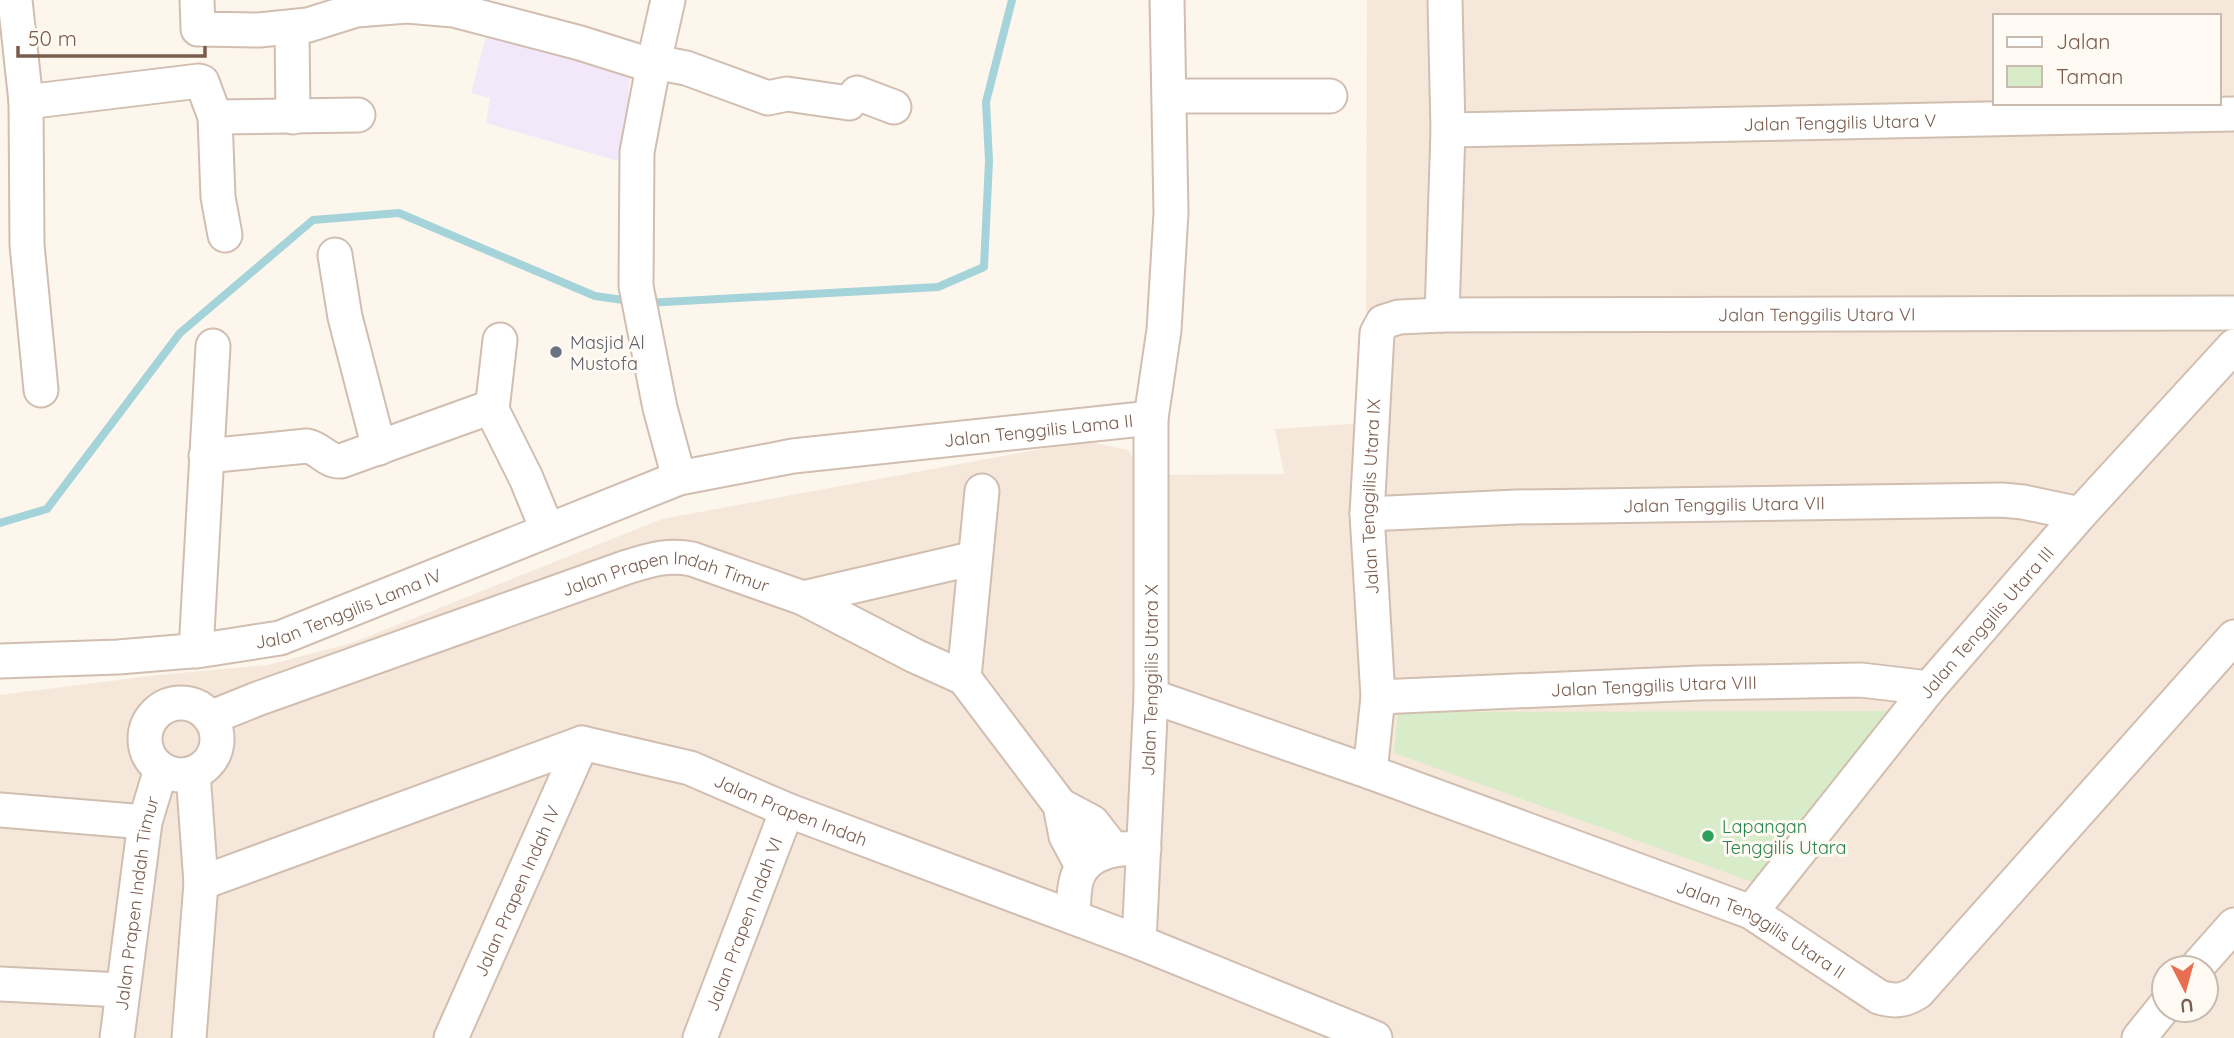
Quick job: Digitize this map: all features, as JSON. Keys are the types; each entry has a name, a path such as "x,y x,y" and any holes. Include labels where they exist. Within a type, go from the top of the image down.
{"street":[{"path":"15,0 26,102 14,247 41,390"},
{"path":"197,0 198,29 259,30 303,17 380,6 454,10 653,64 686,68 768,98 788,94 849,103 857,93 894,107"},
{"path":"668,0 637,152 636,286 660,408 679,478"},
{"name":"Jalan Tenggilis Lama II","path":"679,478 793,456 1151,418 1164,330 1171,214 1167,0"},
{"path":"1442,315 1448,130 1445,0"},
{"path":"293,117 303,17"},
{"path":"26,102 199,80 202,82 215,117 218,197 225,235"},
{"path":"1170,96 1330,96"},
{"name":"Jalan Tenggilis Utara V","path":"1448,130 2234,114"},
{"path":"215,117 358,115"},
{"path":"335,255 345,317 379,449"},
{"name":"Jalan Tenggilis Utara VI","path":"1399,317 2234,313"},
{"name":"Jalan Tenggilis Utara IX","path":"1370,772 1378,697 1367,514 1377,333 1383,323 1399,317"},
{"path":"500,340 492,410 526,478 547,530"},
{"path":"196,651 214,346"},
{"name":"Jalan Tenggilis Utara III","path":"1751,912 1929,688 2080,514 2234,346"},
{"path":"206,456 307,446 335,461 347,460 481,411 492,410"},
{"name":"Jalan Tenggilis Utara X","path":"1139,942 1128,849 1151,696 1151,418"},
{"name":"Jalan Tenggilis Lama IV","path":"0,661 196,651 280,638 679,478"},
{"path":"964,678 982,491"},
{"name":"Jalan Tenggilis Utara VII","path":"1367,514 1516,507 2002,500 2080,514"},
{"name":"Jalan Prapen Indah Timur","path":"210,718 628,567 676,555 803,598 915,656 964,678 1060,805 1092,822 1128,849"},
{"path":"803,598 975,558"},
{"name":"Jalan Tenggilis Utara II","path":"1151,696 1370,772 1751,912 1879,997 1897,1001 1907,999 1918,992 2234,637"},
{"name":"Jalan Tenggilis Utara VIII","path":"1378,697 1700,683 1861,680 1929,688"},
{"path":"183,703 194,705 210,718 216,730 217,743 213,756 205,766 193,773 171,774 161,769 147,753 145,733 155,714 163,708 183,703"},
{"path":"201,883 582,743"},
{"name":"Jalan Prapen Indah","path":"582,743 690,768 787,810 1139,942 1375,1038"},
{"name":"Jalan Prapen Indah IV","path":"451,1038 582,743"},
{"name":"Jalan Prapen Indah Timur","path":"117,1038 145,822 161,769"},
{"path":"189,1038 201,883 193,773"},
{"name":"Jalan Prapen Indah Timur","path":"1060,805 1067,839 1082,866"},
{"path":"0,810 145,822"},
{"name":"Jalan Prapen Indah VI","path":"700,1038 787,810"},
{"path":"1073,918 1076,880 1082,866 1128,849"},
{"path":"2208,954 2234,925"},
{"path":"0,984 122,990"},
{"path":"2139,1038 2150,1024"}],"shaded area":[{"path":"1367,0 2234,0 2234,1038 0,1038 0,695 158,675 268,665 352,643 662,519 1085,441 1128,450 1143,475 1284,474 1275,429 1366,423"},
{"path":"489,25 631,65 622,162 486,123 490,98 471,93"}],"green space":[{"name":"Lapangan Tenggilis Utara","path":"1889,711 1755,883 1394,753 1398,712"}],"waterway":[{"path":"646,303 938,287 984,267 989,161 986,102 1012,0"},
{"path":"0,523 47,509 180,333 313,220 399,213 595,296 630,301"}],"place":[{"name":"Masjid Al Mustofa","path":"556,352"},
{"name":"Lapangan Tenggilis Utara","path":"1708,836"}]}
